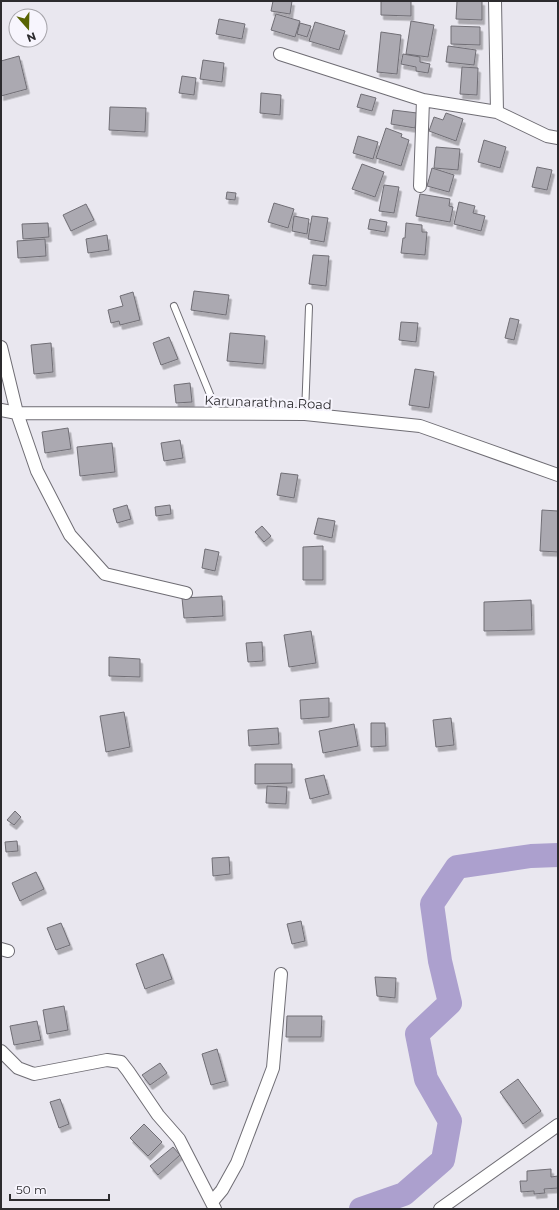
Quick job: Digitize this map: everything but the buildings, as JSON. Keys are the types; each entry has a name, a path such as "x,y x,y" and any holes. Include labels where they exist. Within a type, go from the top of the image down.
{"street":[{"path":"495,1 498,112"},
{"path":"280,54 423,100 498,112 547,136 558,138"},
{"path":"420,186 423,100"},
{"path":"1,346 17,413 37,471 70,535 105,574 186,593"},
{"name":"Karunarathna Road","path":"1,410 17,413 305,414 420,426 558,475"},
{"path":"214,1206 237,1163 273,1068 281,974"},
{"path":"1,1051 18,1068 34,1074 107,1060 121,1062 158,1115 179,1139 214,1206"},
{"path":"440,1209 558,1125"}],"lane":[{"path":"174,306 218,414"},
{"path":"305,414 309,307"}],"waterway":[{"path":"361,1209 404,1194 443,1160 450,1121 426,1079 417,1034 450,1003 440,961 432,904 457,867 531,856 558,855"}]}
